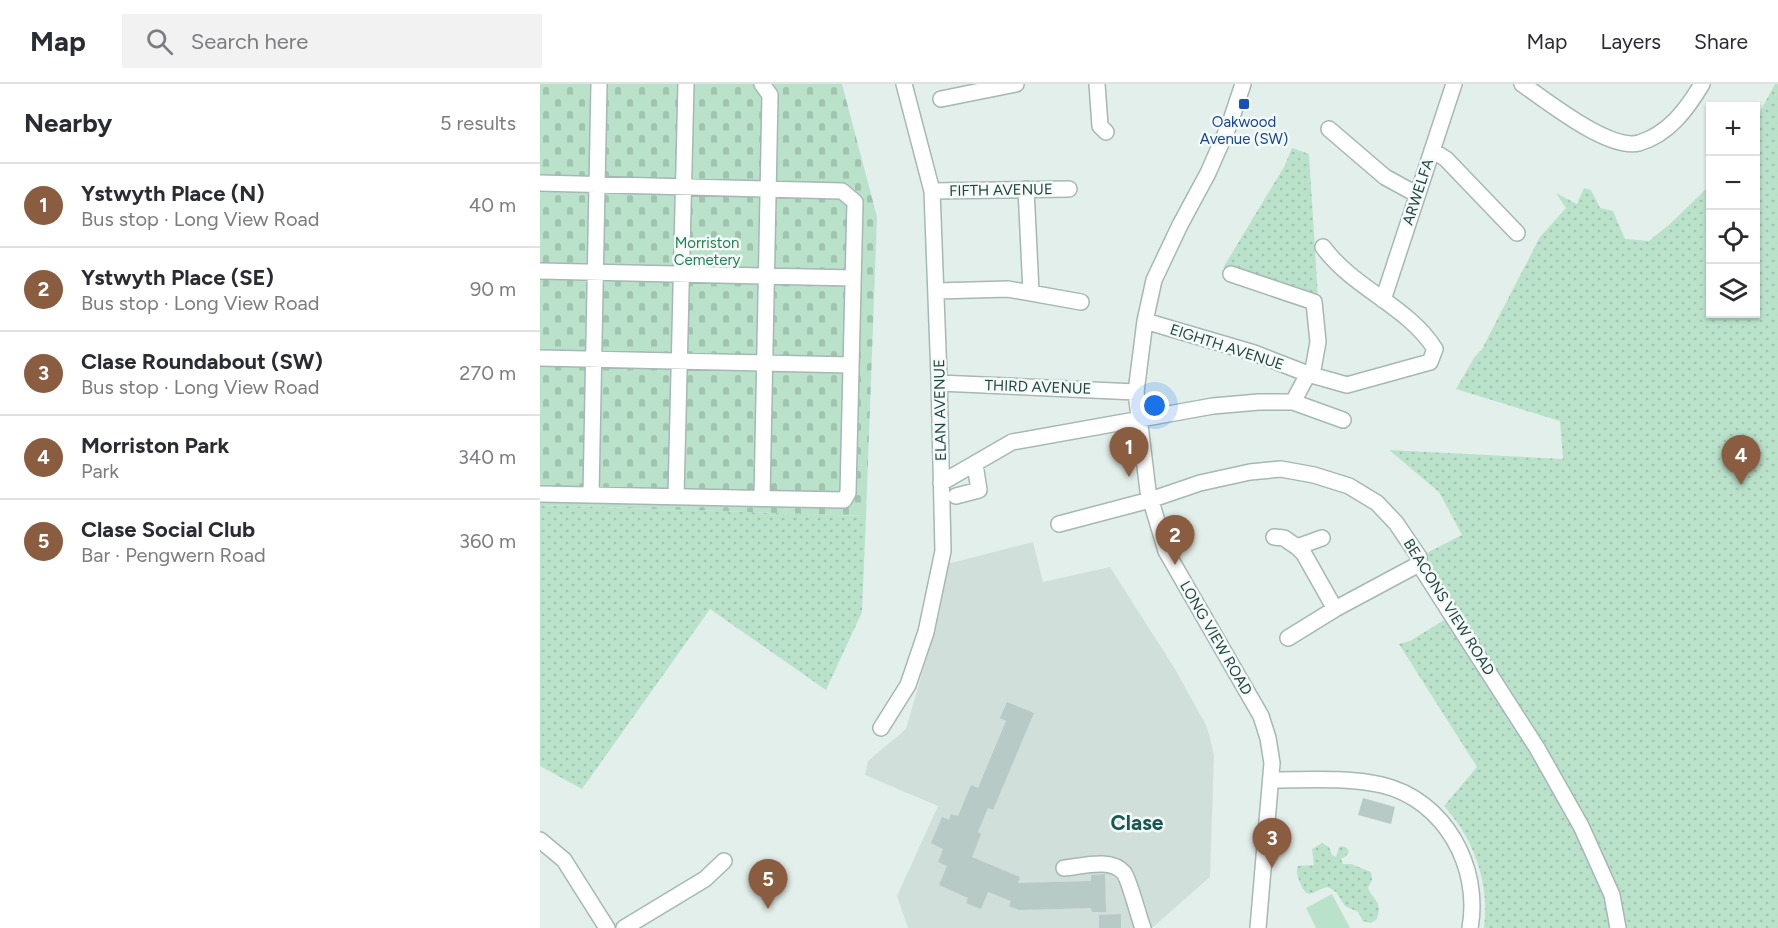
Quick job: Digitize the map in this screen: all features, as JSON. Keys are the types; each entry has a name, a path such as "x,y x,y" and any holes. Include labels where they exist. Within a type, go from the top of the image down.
{"street":[{"path":"591,495 599,84"},
{"path":"676,496 686,84"},
{"path":"762,84 770,95 762,498"},
{"name":"ELAN AVENUE","path":"881,728 908,685 926,632 943,551 937,291 932,191 904,84"},
{"path":"941,99 1016,84"},
{"path":"1097,84 1100,126 1106,132"},
{"name":"LONG VIEW ROAD","path":"1243,84 1219,149 1154,280 1145,321 1136,392 1150,500 1166,551 1261,716 1268,738 1272,763 1257,928"},
{"name":"ARWELFA","path":"1383,300 1454,84"},
{"path":"1522,84 1599,135 1619,141 1638,143 1672,125 1688,107 1702,84"},
{"path":"1329,129 1385,177 1416,194"},
{"path":"1432,150 1446,159 1517,233"},
{"path":"540,183 842,191 855,202 848,493 844,500 540,494"},
{"path":"1026,189 1031,292"},
{"name":"FIFTH AVENUE","path":"932,191 1069,189"},
{"path":"1323,247 1356,282 1383,300"},
{"path":"540,271 853,278"},
{"path":"1231,274 1314,302 1318,342 1310,375 1293,402"},
{"path":"937,291 1008,289 1081,302"},
{"name":"EIGHTH AVENUE","path":"1145,321 1254,353 1310,375 1347,385 1430,362 1435,349 1428,338 1383,300"},
{"path":"540,358 851,365"},
{"name":"THIRD AVENUE","path":"939,383 1136,392"},
{"path":"941,483 1012,442 1214,406 1293,402 1343,420"},
{"path":"956,496 980,490 975,464"},
{"name":"BEACONS VIEW ROAD","path":"1059,524 1150,500 1200,483 1250,472 1281,469 1314,475 1349,486 1377,503 1396,523 1419,557 1419,564 1537,748 1581,826 1612,895 1618,928"},
{"path":"1274,537 1284,538 1304,554 1335,609"},
{"path":"1297,547 1322,538"},
{"path":"1288,638 1335,609 1419,564"},
{"path":"1271,780 1346,781 1382,785 1407,795 1429,809 1447,827 1461,850 1469,874 1472,901 1470,928"},
{"path":"540,840 564,860 606,928"},
{"path":"624,928 705,879 724,861"},
{"path":"1064,868 1101,864 1114,866 1124,873 1143,928"}],"shaded area":[{"path":"1033,542 1043,582 1110,567 1175,669 1207,727 1214,755 1210,877 1152,928 908,928 897,896 938,806 865,775 868,761 906,729 940,611 947,564"}],"green space":[{"name":"Morriston Cemetery","path":"540,84 842,84 877,217 866,516 540,505"},
{"path":"1775,84 1778,84 1778,928 1484,928 1484,895 1478,862 1464,833 1444,806 1477,767 1399,644 1410,641 1444,620 1417,574 1419,557 1462,535 1439,492 1389,450 1563,459 1560,421 1456,389 1474,358 1482,349 1540,237 1566,208 1556,193 1577,204 1584,188 1591,190 1600,208 1613,211 1625,239 1649,241 1706,189 1706,318 1760,318 1760,112"},
{"path":"1292,148 1309,154 1318,298 1223,268 1284,167"},
{"path":"540,505 866,516 862,612 826,690 710,609 582,789 540,766"},
{"path":"1322,843 1329,847 1332,855 1336,857 1339,847 1347,848 1349,852 1341,859 1343,864 1351,864 1371,872 1372,880 1368,888 1379,907 1377,919 1371,923 1363,921 1358,912 1345,906 1336,892 1328,887 1311,894 1305,892 1297,873 1298,866 1314,865 1312,849"},
{"path":"1332,894 1350,928 1316,928 1306,908"}],"building":[{"path":"1007,702 1034,713 993,810 988,808 978,832 981,834 972,857 1020,877 1018,883 1091,881 1091,875 1105,874 1106,912 1092,912 1091,908 1019,910 1009,906 1011,901 988,892 981,909 966,903 968,898 939,885 947,866 938,862 943,849 931,843 942,817 949,820 951,814 958,816 971,785 978,788 1006,721 1000,718"},
{"path":"1363,798 1395,807 1391,824 1358,815"},
{"path":"1121,914 1121,928 1099,928 1099,915"}],"place":[{"name":"Oakwood Avenue (SW)","path":"1244,104"},
{"name":"Ystwyth Place (N)","path":"1129,477"},
{"name":"Morriston Park","path":"1741,485"},
{"name":"Ystwyth Place (SE)","path":"1175,565"},
{"name":"Clase Roundabout (SW)","path":"1272,868"},
{"name":"Clase Social Club","path":"768,909"}],"district":[{"name":"Clase","path":"1137,822"}]}
